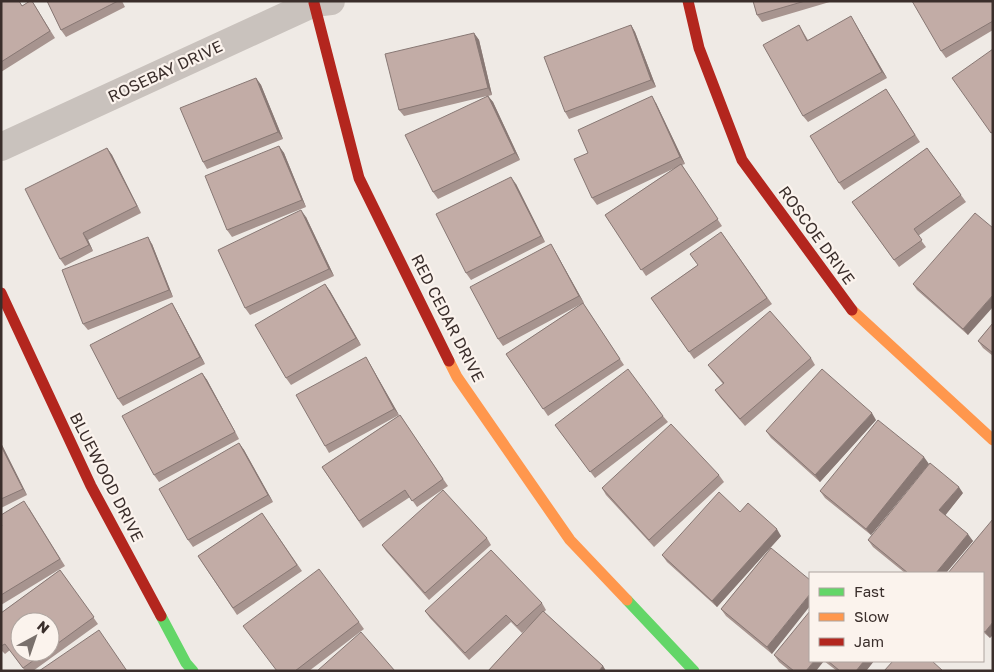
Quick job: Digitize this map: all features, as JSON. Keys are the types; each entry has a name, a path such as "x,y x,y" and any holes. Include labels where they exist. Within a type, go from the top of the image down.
{"street":[{"name":"ROSCOE DRIVE","path":"688,1 699,48 742,160 853,311 993,440"},
{"name":"ROSEBAY DRIVE","path":"1,147 322,2"},
{"name":"RED CEDAR DRIVE","path":"322,2 359,178 457,377 570,540 694,671"},
{"name":"BLUEWOOD DRIVE","path":"1,294 91,486 186,663 193,671"}],"building":[{"path":"1,1 19,1 22,6 32,1 50,31 1,62"},
{"path":"47,1 118,1 61,30"},
{"path":"753,1 805,1 757,15"},
{"path":"912,1 993,1 993,21 941,51"},
{"path":"851,16 882,72 803,116 763,45 799,25 807,41"},
{"path":"631,25 651,80 565,112 544,57"},
{"path":"474,33 488,88 399,110 385,54"},
{"path":"993,49 993,132 991,133 952,78"},
{"path":"256,78 278,132 203,162 180,108"},
{"path":"886,89 915,135 839,183 810,136"},
{"path":"488,96 515,153 433,192 405,135"},
{"path":"652,96 680,157 592,198 574,159 588,153 578,130"},
{"path":"279,146 302,200 227,230 205,176"},
{"path":"107,148 137,206 83,233 89,245 60,259 25,189"},
{"path":"927,148 961,195 914,229 922,240 894,260 852,202"},
{"path":"681,164 718,219 641,270 605,215"},
{"path":"511,177 541,236 466,273 436,214"},
{"path":"301,210 329,269 245,308 218,250"},
{"path":"975,213 993,228 993,295 963,329 913,284"},
{"path":"721,232 767,298 689,352 651,298 698,265 690,254"},
{"path":"148,237 169,290 83,324 62,270"},
{"path":"551,244 579,296 498,339 470,287"},
{"path":"325,284 356,338 286,378 255,325"},
{"path":"172,303 200,357 118,399 90,345"},
{"path":"583,303 620,359 543,409 506,354"},
{"path":"770,311 811,358 740,419 715,390 724,383 708,365"},
{"path":"993,323 993,353 978,341"},
{"path":"366,357 394,409 325,446 296,395"},
{"path":"628,369 663,416 590,472 555,425"},
{"path":"822,369 872,413 815,475 766,431"},
{"path":"202,373 235,432 154,475 122,416"},
{"path":"400,415 443,479 412,501 405,490 359,521 322,467"},
{"path":"878,420 924,457 866,529 820,491"},
{"path":"671,424 719,475 649,540 602,488"},
{"path":"239,443 268,495 188,540 159,489"},
{"path":"1,446 23,489 1,499"},
{"path":"930,463 959,487 939,510 968,534 937,572 907,572 868,540"},
{"path":"443,490 487,538 425,593 382,545"},
{"path":"719,492 740,512 748,503 777,529 712,601 662,555"},
{"path":"24,501 60,559 1,595 1,515"},
{"path":"262,513 297,565 233,608 198,556"},
{"path":"993,519 993,622 985,632 984,572 949,572"},
{"path":"771,548 809,579 809,595 767,647 721,609"},
{"path":"491,550 542,603 517,626 506,615 465,653 425,611"},
{"path":"319,569 359,622 295,671 277,671 243,626"},
{"path":"60,570 94,617 60,642 60,612 10,612 10,651 5,644 1,646 1,613"},
{"path":"543,611 603,666 599,671 488,671"},
{"path":"809,612 809,662 813,662 806,671 794,671 774,655"},
{"path":"99,630 127,671 39,671 52,662 60,662 60,657"},
{"path":"361,632 395,671 317,671"},
{"path":"18,662 31,662 23,668"},
{"path":"829,662 863,662 856,671 840,671"},
{"path":"892,662 933,662 943,671 884,671"}],"traffic: fast":[{"path":"627,600 694,671"},
{"path":"161,616 186,663 193,671"}],"traffic: slow":[{"path":"852,310 993,440"},
{"path":"449,361 457,377 570,540 627,600"}],"traffic: jam":[{"path":"688,1 699,48 742,160 852,310"},
{"path":"314,3 359,178 449,361"},
{"path":"1,293 91,486 161,616"}]}
